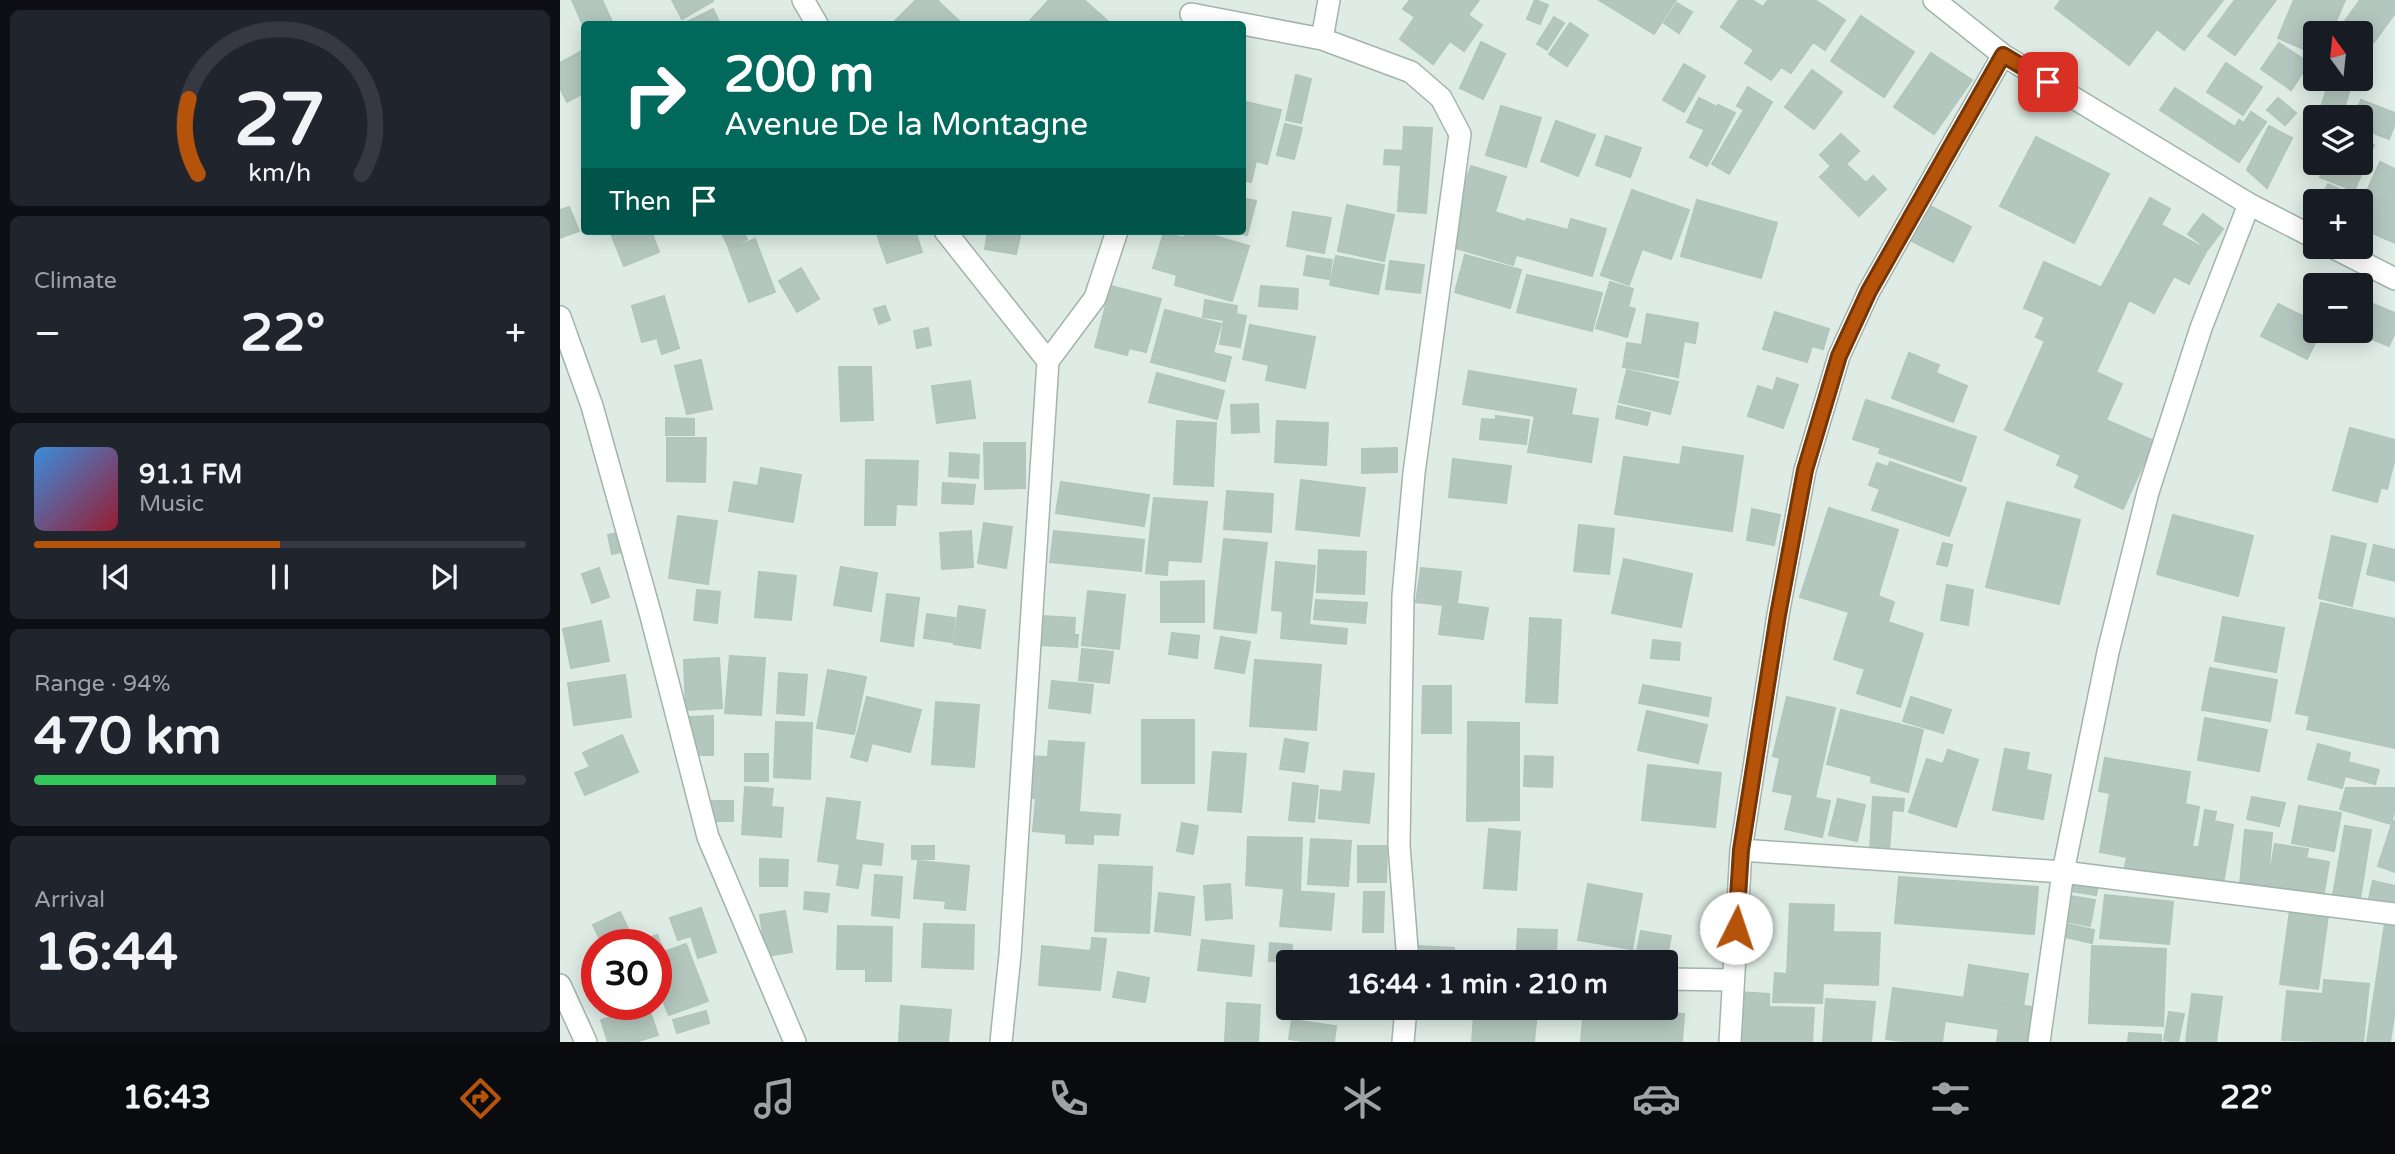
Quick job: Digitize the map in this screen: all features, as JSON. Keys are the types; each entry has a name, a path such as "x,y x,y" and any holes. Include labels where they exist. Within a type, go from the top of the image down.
{"street":[{"path":"803,0 815,21"},
{"path":"1322,39 1329,0"},
{"path":"1934,0 2003,55 2249,204 2303,232"},
{"path":"1191,13 1231,21"},
{"path":"1246,24 1322,39 1411,72 1441,98 1460,134 1414,473 1403,596 1399,845 1407,950"},
{"path":"1730,1042 1741,850 1778,615 1805,470 1839,356 1869,291 2003,55"},
{"path":"2039,1042 2063,872 2108,652 2148,492 2201,328 2249,204"},
{"path":"948,235 1048,361"},
{"path":"1001,1042 1012,928 1048,361 1096,299 1116,235"},
{"path":"2356,259 2395,279"},
{"path":"560,317 599,432 651,615 708,837 794,1042"},
{"path":"1741,850 2063,872 2395,914"},
{"path":"1678,979 1732,980"},
{"path":"560,985 586,1042"},
{"path":"1403,1042 1405,1020"}],"building":[{"path":"572,0 602,0 612,21 581,21"},
{"path":"672,0 712,0 713,1 682,19"},
{"path":"916,0 937,0 959,21 895,21"},
{"path":"1049,0 1084,0 1108,21 1030,21"},
{"path":"1410,0 1479,0 1468,15 1482,25 1464,51 1450,41 1433,64 1400,39 1415,17 1403,9"},
{"path":"1535,0 1548,5 1540,24 1527,19"},
{"path":"1599,0 1676,0 1654,34"},
{"path":"1739,0 1752,0 1763,7 1768,0 1815,0 1845,20 1825,50 1813,42 1791,73 1781,67 1771,80 1745,63 1754,50 1721,27"},
{"path":"2061,0 2223,0 2184,50 2157,29 2129,65 2055,8"},
{"path":"2235,0 2276,0 2235,55 2208,36"},
{"path":"2294,0 2345,0 2336,21 2303,21 2303,49 2278,38"},
{"path":"2360,0 2395,0 2395,13 2374,42 2373,21 2345,21"},
{"path":"1677,3 1692,12 1679,33 1664,23"},
{"path":"713,9 719,21 689,21"},
{"path":"1861,16 1914,52 1884,97 1831,61"},
{"path":"1554,17 1564,23 1547,50 1537,44"},
{"path":"1570,23 1588,35 1567,66 1549,54"},
{"path":"1481,42 1505,54 1483,99 1460,88"},
{"path":"2279,43 2303,59 2303,72 2291,90 2261,69"},
{"path":"581,52 581,95 567,102 560,88 560,63"},
{"path":"1931,53 1972,80 1934,134 1894,107"},
{"path":"2226,63 2262,87 2243,115 2207,92"},
{"path":"1684,64 1705,76 1684,112 1663,100"},
{"path":"1812,70 1842,92 1814,129 1785,107"},
{"path":"1296,75 1311,79 1301,123 1286,120"},
{"path":"1748,87 1772,102 1729,174 1712,164 1744,110 1737,106"},
{"path":"2175,88 2235,127 2239,120 2244,123 2251,112 2266,122 2239,162 2160,110"},
{"path":"2326,91 2349,91 2345,105 2322,105"},
{"path":"1699,98 1715,106 1703,129 1687,122"},
{"path":"2278,98 2296,113 2285,125 2267,110"},
{"path":"2361,100 2395,113 2395,123 2389,139 2373,133 2373,105 2359,105"},
{"path":"1246,102 1281,110 1267,164 1256,161 1251,182 1246,181"},
{"path":"1718,105 1735,113 1707,166 1690,157"},
{"path":"1501,106 1541,118 1526,167 1486,155"},
{"path":"1556,121 1595,135 1578,176 1541,161"},
{"path":"1285,124 1302,128 1294,159 1277,155"},
{"path":"2269,126 2292,138 2267,188 2247,170"},
{"path":"1404,127 1432,128 1426,213 1398,211 1401,165 1384,164 1385,150 1403,151"},
{"path":"1841,134 1859,151 1846,164 1866,183 1873,176 1886,189 1859,216 1820,177 1831,166 1820,155"},
{"path":"1606,136 1641,148 1630,177 1596,165"},
{"path":"2036,137 2109,174 2074,243 2000,206"},
{"path":"2380,162 2395,169 2395,243 2373,233 2373,189 2368,189"},
{"path":"1471,166 1506,177 1495,212 1526,222 1513,265 1446,245"},
{"path":"2321,175 2361,175 2355,189 2320,177"},
{"path":"2328,184 2339,189 2326,189"},
{"path":"1632,190 1689,210 1671,259 1642,249 1629,285 1601,275"},
{"path":"2150,198 2170,209 2161,225 2207,250 2189,284 2174,276 2154,313 2102,286"},
{"path":"1246,199 1256,201 1246,235"},
{"path":"1697,200 1777,223 1761,278 1681,256"},
{"path":"1347,205 1394,215 1384,261 1338,251"},
{"path":"1928,205 1971,227 1953,262 1910,240"},
{"path":"569,207 579,231 560,238 560,210"},
{"path":"1293,212 1331,218 1324,253 1287,246"},
{"path":"2203,214 2223,229 2208,249 2188,234"},
{"path":"1527,219 1568,230 1571,219 1606,229 1592,276 1517,255"},
{"path":"612,235 653,235 659,252 624,266"},
{"path":"723,235 745,235 747,239 729,248"},
{"path":"877,235 916,235 922,252 887,263"},
{"path":"987,235 1020,235 1016,254 985,249"},
{"path":"1163,235 1184,238 1185,235 1211,235 1249,246 1232,301 1175,285 1177,275 1153,268"},
{"path":"755,239 775,292 749,302 729,249"},
{"path":"1465,255 1521,270 1510,308 1455,292"},
{"path":"1307,256 1332,260 1329,279 1304,275"},
{"path":"1336,256 1384,265 1378,294 1330,285"},
{"path":"1390,261 1424,265 1420,293 1386,289"},
{"path":"2044,262 2129,300 2096,372 2122,384 2106,420 2154,441 2123,509 2075,487 2080,475 2057,465 2061,455 2005,430 2045,341 2036,337 2045,317 2024,308"},
{"path":"801,268 819,299 797,312 779,281"},
{"path":"1527,275 1602,293 1592,331 1517,312"},
{"path":"1610,282 1633,289 1628,307 1635,309 1627,337 1596,328"},
{"path":"1111,286 1161,299 1146,352 1129,348 1127,355 1095,347"},
{"path":"1261,286 1298,289 1297,309 1259,306"},
{"path":"664,296 679,348 662,354 657,338 642,342 632,306"},
{"path":"1205,300 1237,306 1236,314 1246,316 1240,347 1220,344 1224,320 1203,317"},
{"path":"2278,304 2303,316 2303,343 2315,343 2307,359 2261,336"},
{"path":"2373,304 2395,313 2395,332 2389,346 2373,340"},
{"path":"885,306 890,320 879,324 874,309"},
{"path":"1165,310 1221,324 1213,353 1231,357 1225,381 1151,362"},
{"path":"1775,312 1829,329 1823,349 1812,346 1807,362 1763,349"},
{"path":"1647,314 1698,323 1695,343 1684,341 1678,377 1623,367 1627,343 1642,345"},
{"path":"1250,325 1315,337 1305,388 1266,380 1269,365 1243,359"},
{"path":"928,328 931,345 917,348 914,331"},
{"path":"1909,353 1939,365 1936,373 1967,386 1953,422 1892,398"},
{"path":"701,360 712,409 687,414 675,366"},
{"path":"839,367 871,367 873,420 841,421"},
{"path":"1627,370 1678,382 1670,414 1619,402"},
{"path":"1469,371 1576,389 1571,415 1598,419 1591,462 1528,452 1535,416 1463,404"},
{"path":"1157,373 1224,391 1217,419 1149,402"},
{"path":"1777,378 1798,385 1783,428 1748,416 1758,386 1773,391"},
{"path":"970,381 975,418 937,423 932,386"},
{"path":"1866,400 1976,437 1961,481 1879,453 1881,448 1853,439"},
{"path":"1258,404 1259,432 1232,433 1231,405"},
{"path":"1618,406 1650,413 1647,425 1616,418"},
{"path":"1496,416 1529,420 1526,444 1480,439 1482,419 1496,420"},
{"path":"666,418 694,419 694,435 666,435"},
{"path":"1177,421 1216,423 1213,486 1174,484"},
{"path":"1277,421 1328,423 1326,465 1275,462"},
{"path":"2350,428 2395,440 2395,458 2387,489 2381,487 2377,502 2333,490"},
{"path":"667,438 706,438 705,482 667,481"},
{"path":"984,443 1025,443 1025,488 985,489"},
{"path":"1683,447 1743,456 1732,531 1615,514 1624,457 1680,465"},
{"path":"1397,448 1397,472 1362,473 1362,449"},
{"path":"950,453 979,455 978,478 949,476"},
{"path":"1453,459 1511,466 1506,503 1449,497"},
{"path":"866,460 918,461 916,505 896,504 895,525 865,525"},
{"path":"1890,462 1966,488 1949,536 1872,510 1880,489 1869,485 1877,463 1888,467"},
{"path":"761,468 801,475 793,522 729,511 734,482 758,486"},
{"path":"1301,480 1365,488 1359,536 1296,529"},
{"path":"1061,482 1149,495 1144,526 1056,513"},
{"path":"943,483 975,485 973,504 942,503"},
{"path":"1227,491 1273,494 1271,532 1224,529"},
{"path":"1154,498 1207,502 1201,562 1168,560 1167,575 1146,573"},
{"path":"2007,502 2080,520 2059,604 1986,587"},
{"path":"1829,508 1898,530 1878,596 1894,602 1888,622 1923,634 1900,707 1857,693 1865,669 1834,659 1849,612 1800,597"},
{"path":"1752,509 1780,515 1774,545 1747,540"},
{"path":"2173,515 2253,536 2238,596 2157,574"},
{"path":"678,516 717,521 708,584 669,578"},
{"path":"984,523 1012,527 1006,568 978,563"},
{"path":"1579,525 1614,529 1609,574 1574,571"},
{"path":"971,531 973,567 942,569 940,533"},
{"path":"1054,531 1144,540 1141,571 1050,562"},
{"path":"621,532 625,551 612,554 608,535"},
{"path":"2332,536 2366,544 2352,606 2319,598"},
{"path":"1224,539 1267,543 1256,633 1214,628"},
{"path":"1943,543 1952,545 1947,566 1937,564"},
{"path":"2374,545 2395,550 2395,581 2367,574"},
{"path":"1319,550 1366,552 1364,594 1317,592"},
{"path":"1624,559 1692,574 1681,627 1612,613"},
{"path":"1276,562 1315,566 1309,625 1347,629 1346,644 1281,638 1283,611 1272,610"},
{"path":"841,567 877,573 871,611 834,605"},
{"path":"599,568 609,597 592,603 582,574"},
{"path":"1421,568 1461,572 1457,604 1488,608 1483,639 1439,634 1443,605 1416,602"},
{"path":"759,572 796,576 791,620 755,617"},
{"path":"1204,581 1204,622 1161,622 1161,582"},
{"path":"1947,585 1973,590 1968,625 1941,620"},
{"path":"697,590 720,592 717,623 694,620"},
{"path":"1088,591 1125,595 1119,649 1082,645"},
{"path":"887,594 919,598 913,646 881,641"},
{"path":"1316,600 1367,603 1365,623 1314,619"},
{"path":"2321,603 2395,619 2395,748 2307,729 2310,716 2296,713"},
{"path":"959,606 985,610 980,648 954,644"},
{"path":"927,614 955,618 952,642 924,638"},
{"path":"1041,616 1075,618 1074,635 1078,635 1077,647 1040,645"},
{"path":"2223,617 2284,628 2276,672 2215,661"},
{"path":"1530,618 1561,620 1557,703 1526,702"},
{"path":"601,621 609,661 571,668 563,629"},
{"path":"1172,633 1199,636 1197,658 1169,654"},
{"path":"1221,637 1250,642 1244,673 1215,668"},
{"path":"1653,640 1680,643 1679,660 1651,658"},
{"path":"1082,649 1113,652 1109,683 1079,680"},
{"path":"730,656 765,658 761,715 725,713"},
{"path":"719,658 722,708 686,710 684,660"},
{"path":"1255,660 1321,665 1316,730 1250,726"},
{"path":"2210,668 2277,680 2270,721 2202,710"},
{"path":"828,670 866,677 854,734 817,728"},
{"path":"779,673 807,675 804,715 777,713"},
{"path":"625,675 631,717 574,725 568,683"},
{"path":"1052,681 1093,685 1090,713 1049,708"},
{"path":"1643,685 1711,698 1708,716 1639,703"},
{"path":"1423,686 1451,686 1451,733 1422,733"},
{"path":"867,697 921,710 910,752 872,743 867,761 851,757"},
{"path":"1787,697 1835,708 1815,798 1830,801 1822,837 1785,829 1793,795 1773,791 1780,758 1773,756"},
{"path":"1911,697 1951,710 1943,733 1903,721"},
{"path":"936,702 979,705 974,767 932,764"},
{"path":"1841,710 1923,730 1908,792 1871,782 1872,776 1827,764"},
{"path":"1647,711 1707,725 1698,763 1638,750"},
{"path":"713,716 713,755 690,755 690,717"},
{"path":"2205,718 2267,730 2259,771 2198,760"},
{"path":"1142,720 1194,720 1194,783 1142,783"},
{"path":"776,722 812,723 810,779 774,777"},
{"path":"1468,722 1519,723 1519,820 1467,821"},
{"path":"622,735 638,772 585,795 575,773 590,767 583,753"},
{"path":"1285,739 1308,743 1304,772 1280,769"},
{"path":"1049,741 1084,743 1079,812 1120,815 1118,835 1093,834 1093,844 1066,843 1066,834 1033,831 1036,798 1026,798 1028,756 1048,757"},
{"path":"2318,744 2350,753 2348,762 2379,770 2375,784 2345,776 2342,788 2308,779"},
{"path":"2005,749 2029,753 2026,770 2051,775 2043,819 1993,810"},
{"path":"1948,750 1978,760 1956,827 1909,812 1927,759 1943,764"},
{"path":"1213,752 1246,754 1241,812 1208,810"},
{"path":"745,754 768,754 768,781 745,781"},
{"path":"1525,756 1553,757 1552,787 1524,786"},
{"path":"2105,758 2190,772 2185,804 2199,807 2192,847 2199,847 2205,810 2216,812 2214,821 2233,825 2223,884 2125,867 2127,857 2100,852 2110,793 2099,791"},
{"path":"1648,765 1721,773 1715,827 1642,820"},
{"path":"1344,771 1374,774 1369,823 1319,818 1321,790 1342,792"},
{"path":"1293,783 1318,786 1314,822 1289,820"},
{"path":"745,787 773,789 771,807 783,808 781,837 742,834"},
{"path":"2346,788 2395,788 2395,809 2391,824 2340,809"},
{"path":"1873,797 1904,799 1903,811 1892,810 1889,852 1870,851"},
{"path":"2252,797 2285,803 2279,826 2247,819"},
{"path":"827,798 860,802 855,840 883,844 881,865 862,863 858,888 837,885 840,864 818,861"},
{"path":"1838,799 1865,805 1857,841 1829,835"},
{"path":"708,801 733,801 733,821 709,821"},
{"path":"2299,806 2341,813 2334,851 2292,843"},
{"path":"2395,821 2395,872 2378,866"},
{"path":"1182,823 1198,826 1193,854 1177,851"},
{"path":"2345,826 2371,830 2360,899 2333,895"},
{"path":"1489,829 1520,832 1516,890 1484,888"},
{"path":"2245,830 2272,833 2267,887 2240,885"},
{"path":"1248,837 1302,838 1300,890 1246,885"},
{"path":"1311,839 1351,841 1348,886 1308,884"},
{"path":"2275,844 2308,849 2306,858 2329,862 2323,898 2267,890"},
{"path":"912,846 934,846 934,859 912,859"},
{"path":"1358,846 1387,846 1386,882 1358,882"},
{"path":"760,859 788,860 787,886 760,886"},
{"path":"918,861 969,866 965,910 945,908 946,901 914,898"},
{"path":"1099,865 1152,867 1149,933 1095,931"},
{"path":"875,875 902,877 899,918 872,915"},
{"path":"1899,877 2038,887 2034,934 1895,923"},
{"path":"2072,877 2099,881 2096,895 2070,891"},
{"path":"2373,881 2395,886 2393,909 2368,903"},
{"path":"1230,884 1232,918 1206,920 1204,886"},
{"path":"1588,884 1642,894 1632,949 1578,940"},
{"path":"1284,890 1334,894 1331,930 1280,926"},
{"path":"805,892 829,894 827,912 804,909"},
{"path":"1364,892 1384,892 1383,932 1363,932"},
{"path":"1159,893 1194,897 1190,935 1155,931"},
{"path":"2105,895 2173,902 2169,944 2100,938"},
{"path":"2070,896 2095,900 2090,926 2065,921"},
{"path":"1790,904 1834,905 1833,932 1880,933 1878,985 1823,983 1822,1003 1773,1002 1775,973 1787,974"},
{"path":"701,908 716,952 698,958 691,936 678,940 670,918"},
{"path":"2290,910 2328,915 2318,989 2280,984"},
{"path":"785,911 792,952 766,956 760,915"},
{"path":"620,912 628,929 595,929 593,925"},
{"path":"2385,923 2395,925 2395,1009 2390,1042 2367,1042"},
{"path":"924,924 974,925 973,969 922,967"},
{"path":"2067,924 2094,930 2092,943 2065,937"},
{"path":"838,926 892,927 891,981 866,981 866,969 837,969"},
{"path":"1518,929 1557,930 1556,950 1517,950"},
{"path":"1641,931 1671,936 1668,950 1637,950"},
{"path":"1092,938 1106,939 1100,990 1039,985 1042,946 1091,951"},
{"path":"1202,940 1254,946 1251,976 1198,970"},
{"path":"1270,943 1292,945 1292,950 1276,950 1276,961 1269,961"},
{"path":"686,944 708,1001 672,1014 672,949"},
{"path":"1417,946 1454,948 1454,950 1417,950"},
{"path":"2092,946 2166,949 2163,1026 2089,1023"},
{"path":"1969,965 2028,974 2023,1007 1964,998"},
{"path":"1118,972 1149,978 1145,1002 1113,997"},
{"path":"2324,980 2369,984 2363,1042 2282,1040 2287,991 2323,994"},
{"path":"1893,988 2033,1007 2028,1042 1997,1042 1999,1029 1945,1021 1942,1042 1886,1039"},
{"path":"1738,992 1769,994 1769,1007 1814,1008 1812,1042 1737,1042"},
{"path":"2192,994 2222,997 2216,1042 2186,1042"},
{"path":"1826,999 1875,1002 1871,1042 1823,1042"},
{"path":"1227,1003 1260,1005 1258,1042 1225,1042"},
{"path":"901,1006 951,1010 948,1042 899,1042"},
{"path":"706,1011 709,1023 677,1033 673,1020"},
{"path":"2169,1012 2184,1014 2178,1042 2164,1040"},
{"path":"1678,1014 1684,1014 1682,1042 1581,1042 1583,1020 1678,1020"},
{"path":"601,1020 653,1020 658,1035 635,1042 608,1042"},
{"path":"1292,1020 1336,1026 1334,1042 1289,1039"},
{"path":"1474,1020 1536,1021 1534,1042 1472,1042"},
{"path":"2129,1033 2161,1035 2161,1042 2128,1042"}],"route":[{"path":"1736,928 1741,850 1778,615 1805,470 1839,356 1869,291 2003,55 2048,82"}]}
